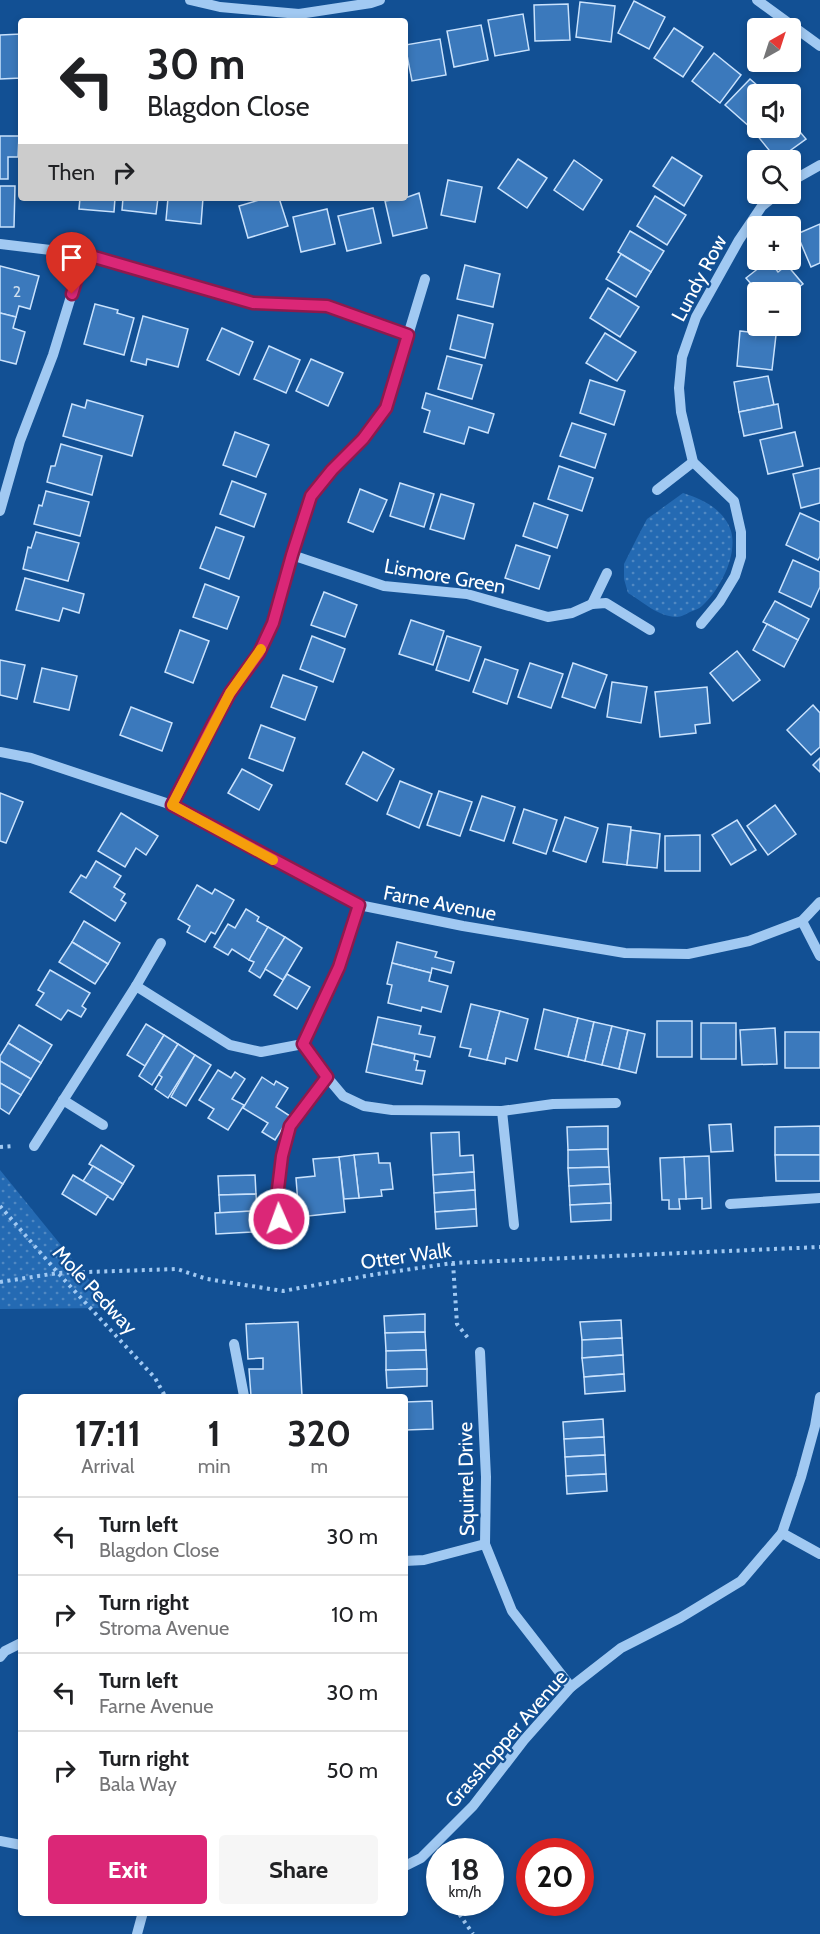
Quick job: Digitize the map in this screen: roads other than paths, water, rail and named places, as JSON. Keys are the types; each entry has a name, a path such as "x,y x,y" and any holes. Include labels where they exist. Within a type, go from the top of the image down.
{"street":[{"path":"190,0 219,7 299,14 380,0"},
{"path":"758,0 820,46"},
{"path":"801,176 820,165"},
{"name":"Lundy Row","path":"693,462 681,412 679,388 682,357 696,317 724,267 764,204"},
{"path":"0,243 84,254 253,303 327,306 408,335"},
{"path":"0,511 2,496 53,355 84,254"},
{"path":"172,805 230,693 259,653 273,623 311,496 332,470 363,439 386,408 425,279"},
{"path":"657,490 693,462 734,501 741,532 741,557 735,576 720,601 701,624"},
{"name":"Lismore Green","path":"292,555 384,586 467,594 548,617 572,613 592,604"},
{"path":"607,573 592,604 606,603 650,630"},
{"name":"Farne Avenue","path":"0,752 31,758 172,805 359,905 463,926 625,953 688,954 749,941 802,921 820,902"},
{"path":"303,1044 339,967 359,905"},
{"path":"802,921 820,956"},
{"path":"34,1146 161,943"},
{"path":"136,986 230,1045 261,1052 303,1044"},
{"path":"303,1044 343,1096 364,1106 392,1110 502,1111 553,1104 616,1103"},
{"path":"279,1219 278,1189 282,1156 290,1126 327,1077"},
{"path":"63,1100 102,1125"},
{"path":"502,1111 514,1225"},
{"path":"730,1204 820,1198"},
{"path":"234,1344 244,1394"},
{"name":"Squirrel Drive","path":"480,1352 486,1477 485,1544 512,1611 571,1687"},
{"name":"Grasshopper Avenue","path":"408,1864 421,1858 473,1806 524,1740 571,1687 621,1648 680,1618 741,1581 782,1533 801,1477 820,1397"},
{"path":"782,1533 820,1554"},
{"path":"408,1561 424,1560 485,1544"},
{"path":"2,1650 18,1644"},
{"path":"0,1841 18,1844"},
{"path":"137,1934 142,1916"}]}
